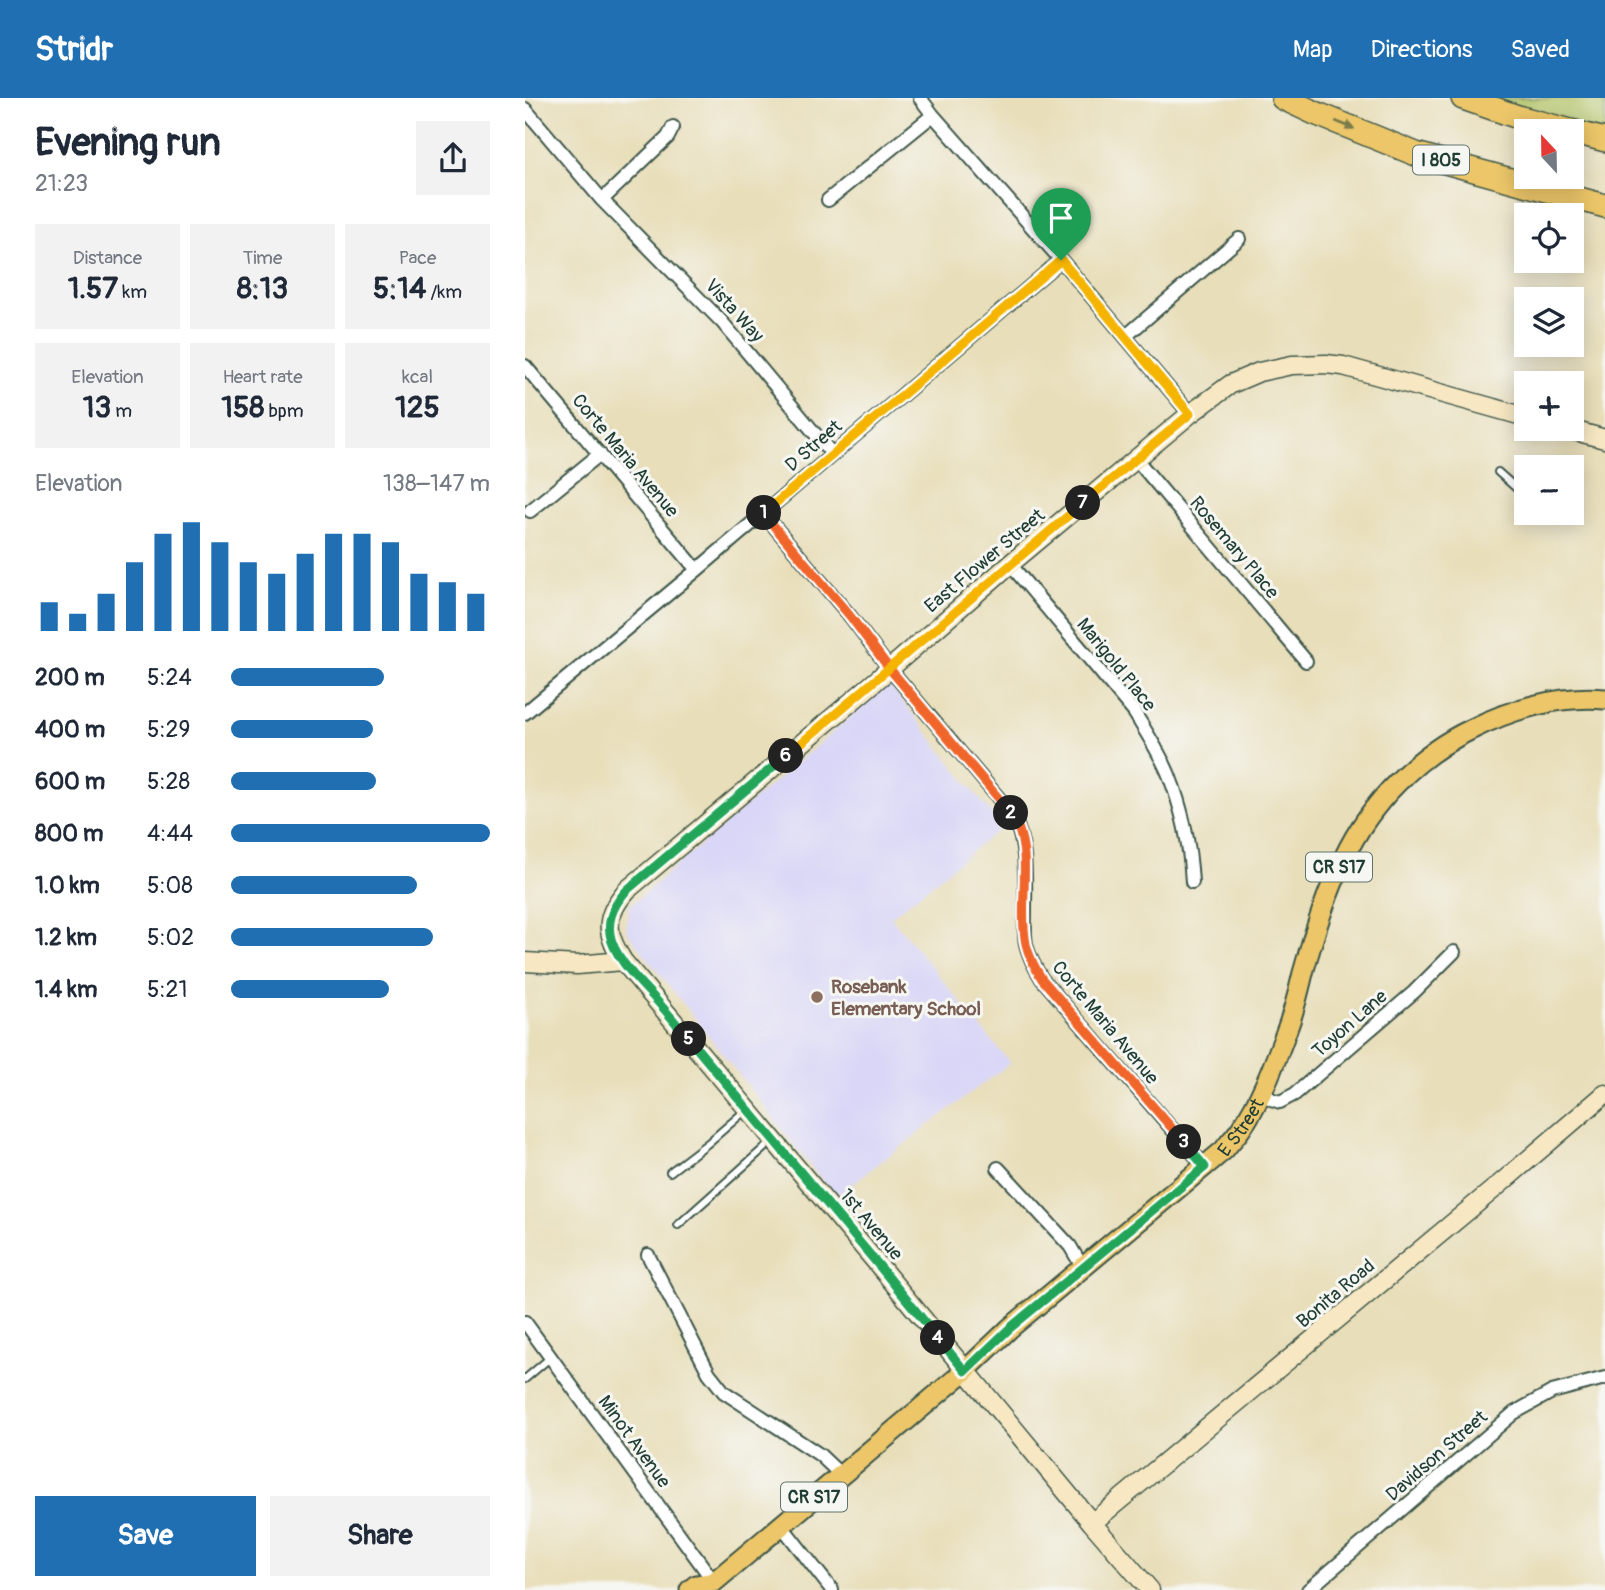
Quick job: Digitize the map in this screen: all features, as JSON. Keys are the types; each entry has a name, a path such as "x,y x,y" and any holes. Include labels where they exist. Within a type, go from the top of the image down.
{"highway":[{"name":"I 805","path":"1283,98 1416,154 1605,206"},
{"path":"1463,98 1525,119"},
{"path":"1481,98 1521,118"},
{"path":"1584,135 1605,141"}],"main road":[{"name":"E Street","path":"690,1590 696,1585 713,1586 840,1474 965,1371 1010,1328 1224,1150 1241,1129 1262,1091 1289,1023 1313,939 1335,876 1354,838 1386,795 1408,772 1464,733 1506,714 1551,702 1605,699"}],"street":[{"path":"920,98 1190,414"},
{"name":"Vista Way","path":"525,109 602,200 722,322 832,454"},
{"path":"828,200 933,115"},
{"path":"602,200 668,137 673,127"},
{"path":"1126,336 1239,239"},
{"name":"D Street","path":"525,713 1061,260"},
{"name":"East Flower Street","path":"623,961 610,936 610,919 614,906 627,890 1010,564 1190,414 1231,384 1276,368 1309,364 1343,366 1514,414"},
{"name":"Corte Maria Avenue","path":"525,366 697,569"},
{"path":"1584,433 1605,439"},
{"path":"530,511 600,454"},
{"name":"Rosemary Place","path":"1136,459 1305,661"},
{"name":"Corte Maria Avenue","path":"763,513 1012,814 1025,854 1026,944 1042,979 1205,1167"},
{"name":"Marigold Place","path":"1010,564 1134,712 1145,730 1168,772 1175,793 1191,862 1192,882"},
{"name":"Toyon Lane","path":"1262,1091 1271,1099 1280,1102 1295,1094 1414,992 1454,952"},
{"path":"525,962 577,965 623,961"},
{"name":"1st Avenue","path":"623,961 1150,1590"},
{"name":"Bonita Road","path":"1092,1523 1602,1101"},
{"path":"998,1168 1070,1246 1083,1268"},
{"path":"648,1255 709,1373 724,1392 820,1455 840,1474"},
{"name":"Minot Avenue","path":"525,1322 713,1586"},
{"name":"Davidson Street","path":"1308,1590 1514,1413 1552,1392 1605,1378"},
{"path":"781,1525 832,1590"}],"lane":[{"path":"1498,472 1514,486"},
{"path":"670,1172 747,1108"},
{"path":"678,1225 773,1140"},
{"path":"525,1379 551,1357"}],"shaded area":[{"name":"Rosebank Elementary School","path":"889,684 1002,827 891,917 1010,1063 835,1197 626,931 629,906"}],"green space":[{"path":"1457,98 1605,98 1605,141 1584,135 1584,119 1529,119"}],"place":[{"name":"Rosebank Elementary School","path":"817,997"}],"route":[{"path":"1061,260 763,513 850,616 889,668 1012,814 1025,854 1025,933 1035,968 1205,1167 1010,1328 965,1371 633,975 610,936 610,919 618,899 627,890 870,686 889,668 1010,564 1190,414 1061,260"}]}
